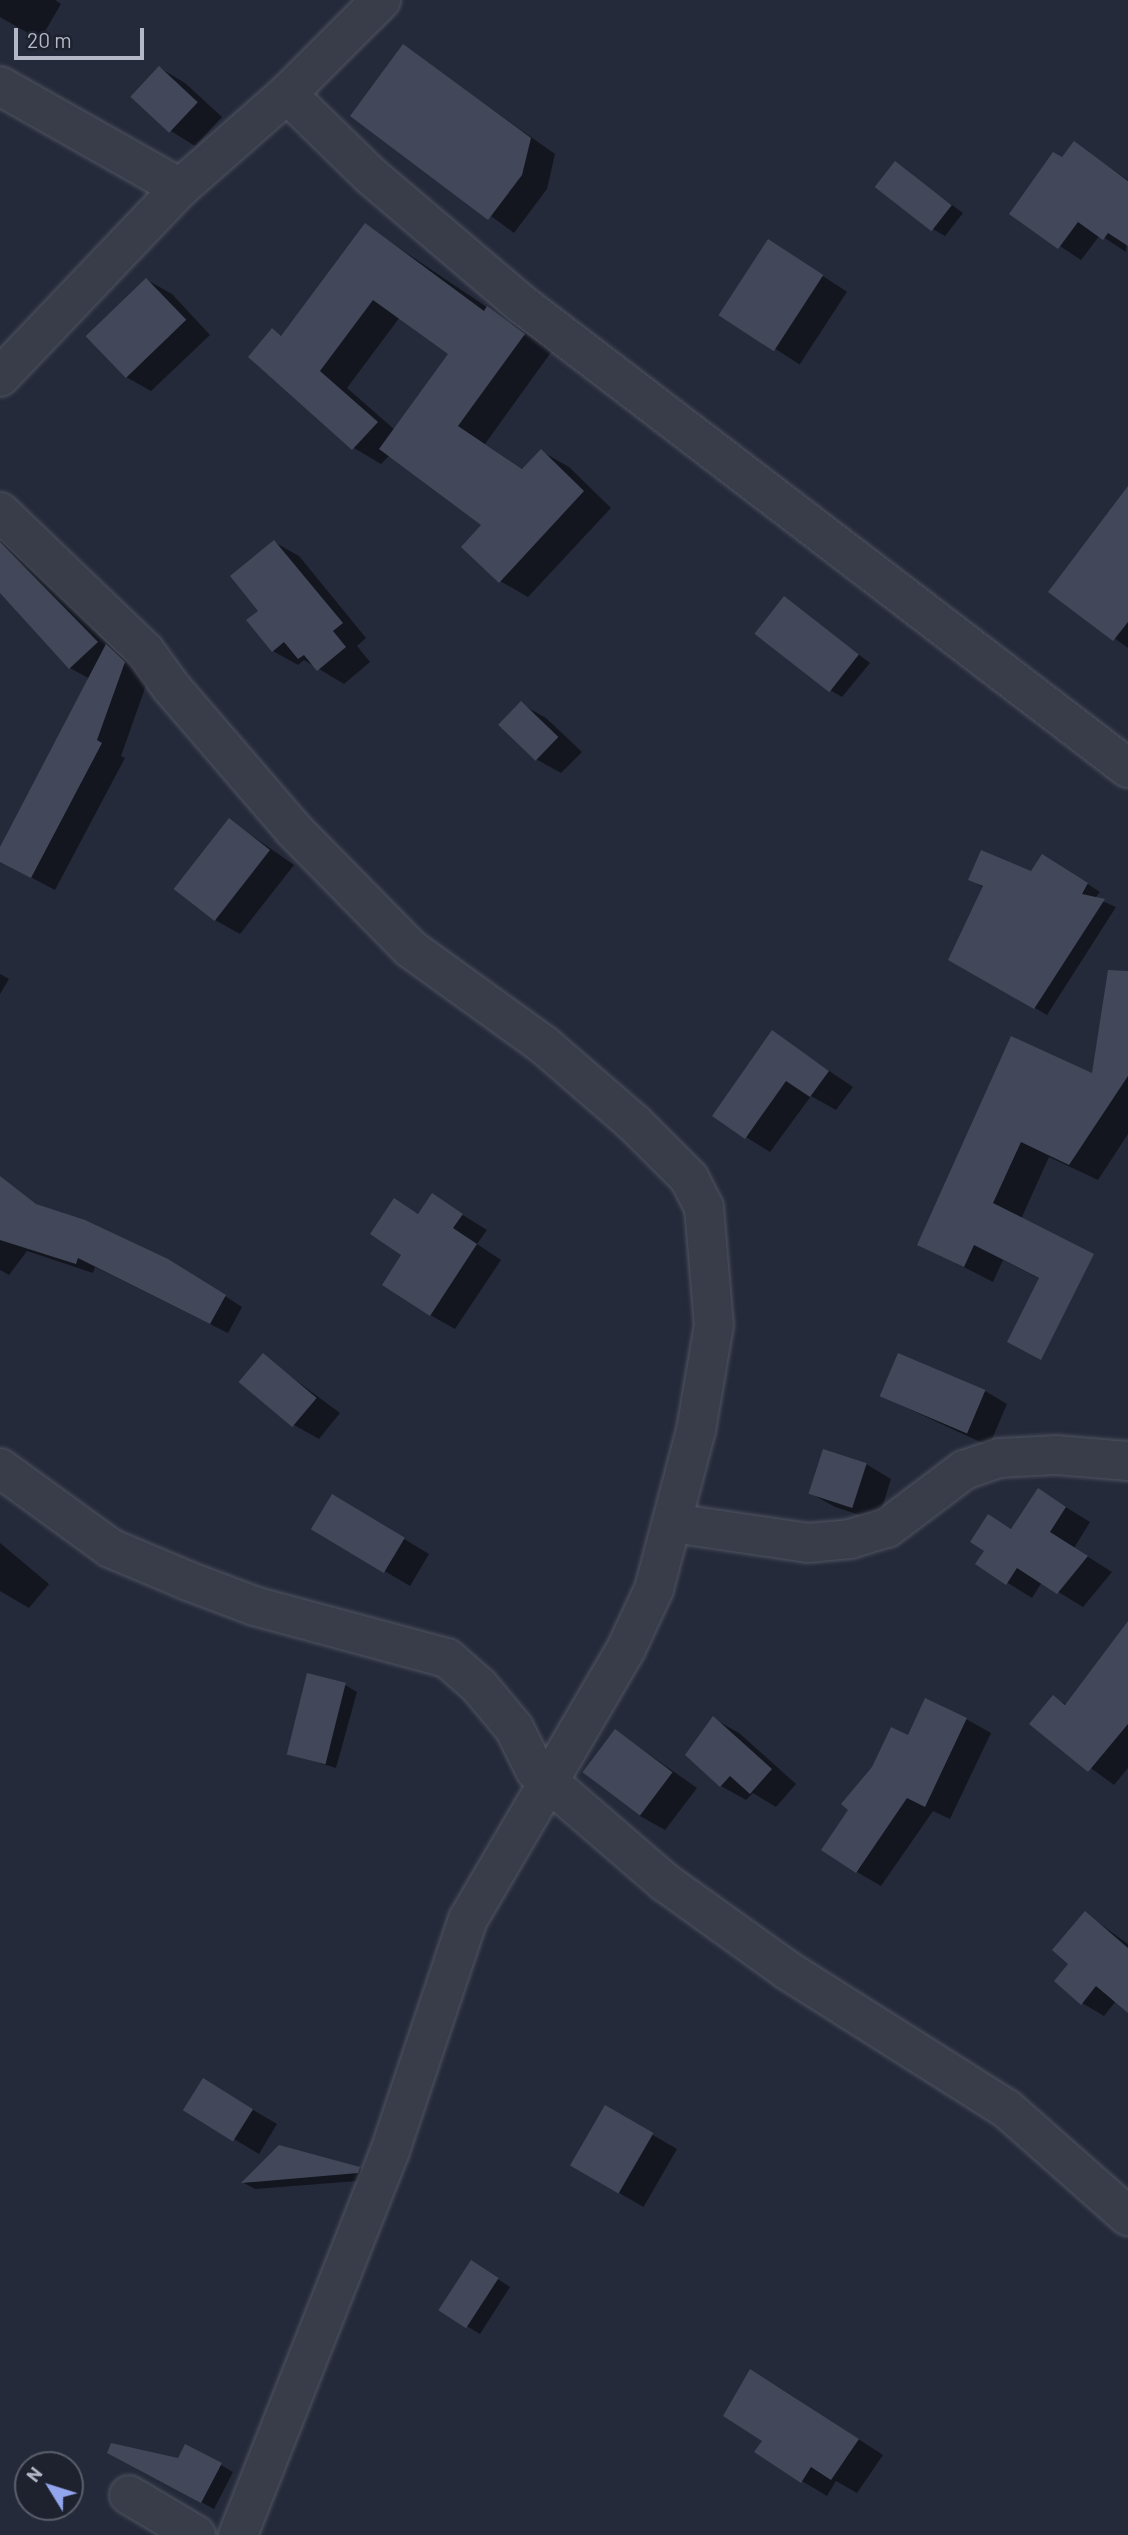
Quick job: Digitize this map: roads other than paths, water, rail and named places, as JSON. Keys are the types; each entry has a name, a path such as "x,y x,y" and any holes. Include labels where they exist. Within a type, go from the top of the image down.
{"street":[{"path":"0,377 180,188 287,94 382,0"},
{"path":"0,86 180,188"},
{"path":"287,94 408,209 523,304 1128,768"},
{"path":"0,512 145,651 285,820 411,949 544,1045 635,1123 689,1178 704,1207 714,1325 696,1430 654,1589 626,1649 468,1919 390,2151 238,2535"},
{"path":"673,1523 808,1543 850,1539 887,1528 964,1471 999,1458 1056,1455 1128,1461"},
{"path":"0,1468 110,1548 254,1606 447,1658 514,1728 535,1770 666,1883 787,1970 1007,2109 1128,2216"},
{"path":"130,2495 196,2535"}]}
